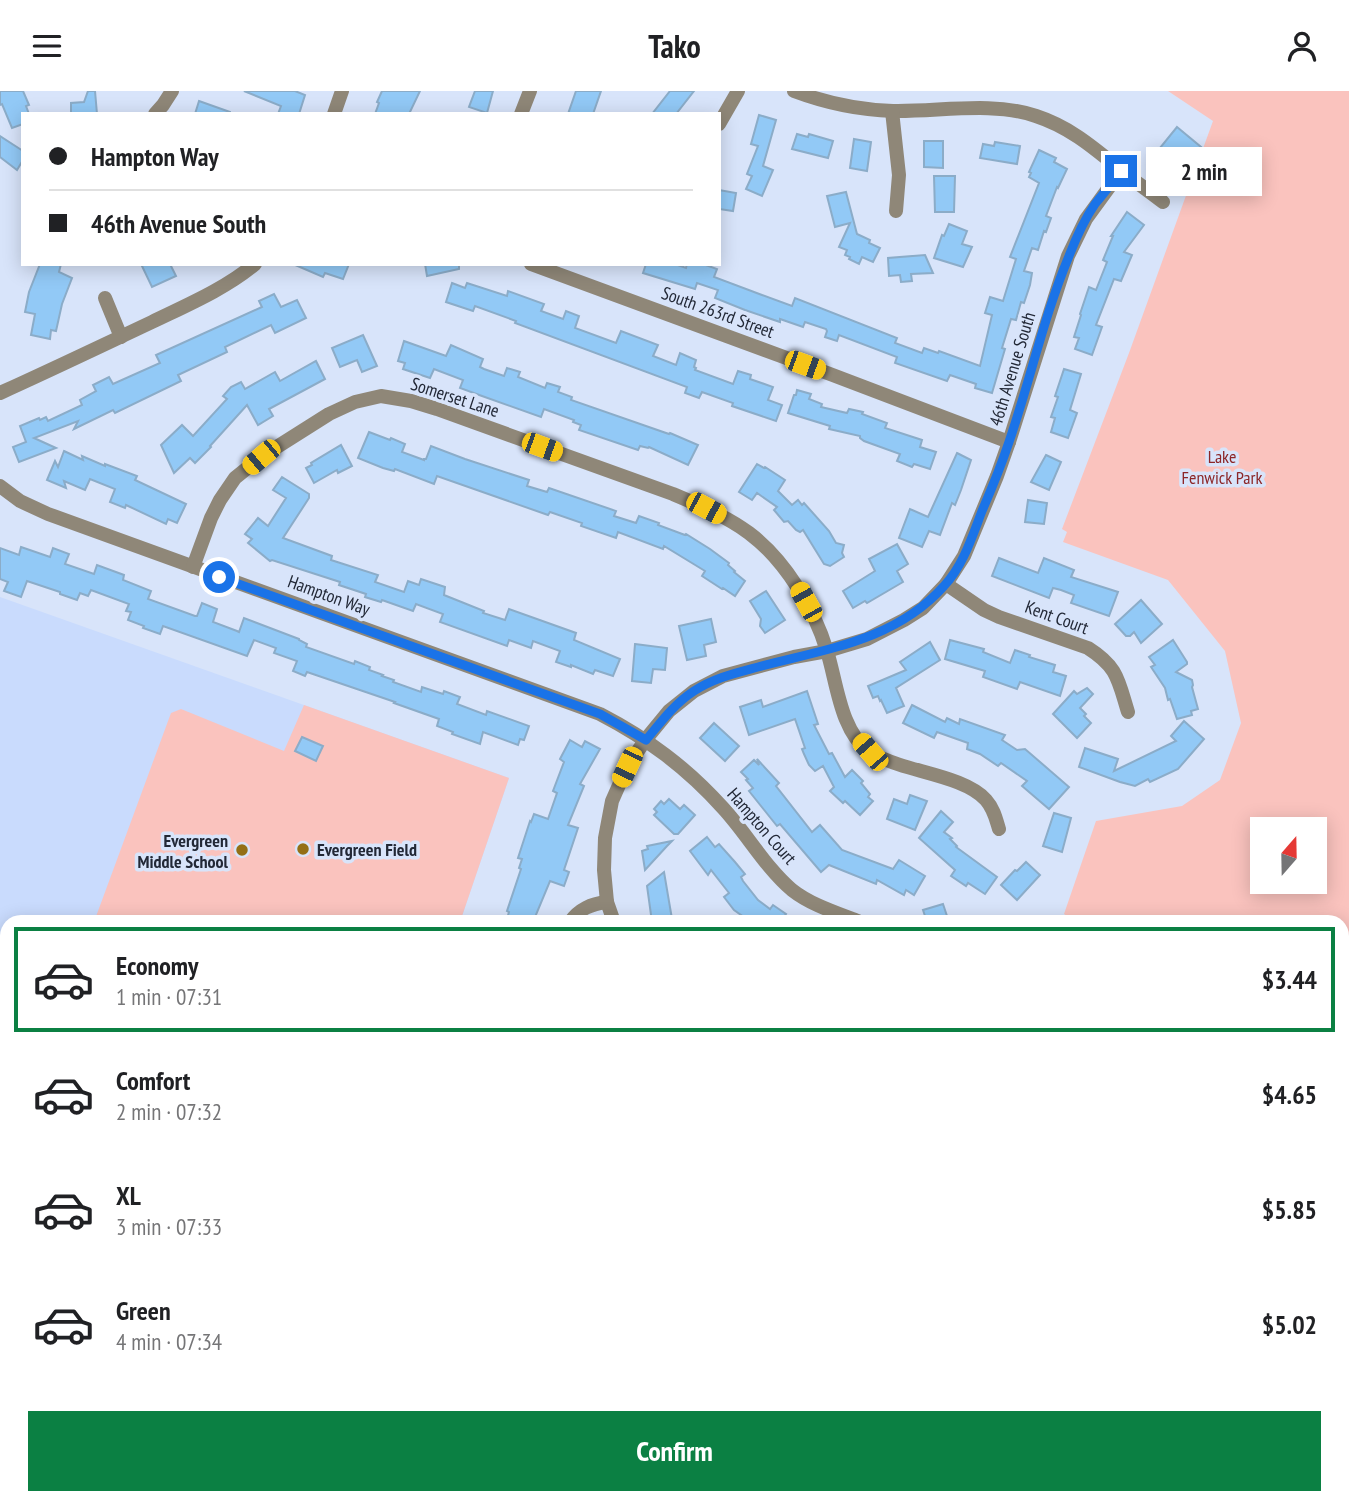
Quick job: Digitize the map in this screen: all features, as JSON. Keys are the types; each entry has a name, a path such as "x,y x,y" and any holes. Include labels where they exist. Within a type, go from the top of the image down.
{"street":[{"path":"157,112 172,91"},
{"path":"335,112 342,91"},
{"path":"522,112 530,91"},
{"path":"721,121 738,91"},
{"path":"794,91 851,107 892,111 996,109 1035,115 1077,135 1163,202"},
{"path":"892,111 899,175 896,211"},
{"name":"46th Avenue South","path":"612,915 607,902 604,870 612,801 627,767 669,711 694,691 723,676 867,639 923,608 946,584 964,556 1009,442 1068,256 1086,219 1121,171"},
{"path":"0,393 121,337 238,278 253,266"},
{"name":"South 263rd Street","path":"536,266 1009,442"},
{"path":"105,298 121,337"},
{"name":"Somerset Lane","path":"193,567 220,500 235,478 261,457 330,414 355,402 380,396 437,409 673,494 706,508 749,533 763,545 798,587 827,651 837,692 851,731 870,752 894,764 971,789 985,799 994,813 999,829"},
{"name":"Hampton Way","path":"0,486 20,501 48,514 600,714 646,740"},
{"name":"Kent Court","path":"946,584 984,610 1088,648 1100,656 1116,674 1128,712"},
{"name":"Hampton Court","path":"646,740 681,766 723,808 793,890 814,903 843,915"},
{"path":"574,915 593,904 607,902"}],"shaded area":[{"name":"Evergreen Middle School","path":"0,597 509,778 462,915 0,915"}],"green space":[{"name":"Lake Fenwick Park","path":"1168,91 1349,91 1349,915 1064,914 1096,821 1182,806 1220,780 1241,723 1225,651 1168,580 1063,542 1067,532 1062,529 1213,121"},
{"name":"Evergreen Field","path":"304,705 509,778 462,915 97,915 171,713 181,709 284,751"}],"building":[{"path":"0,91 23,91 29,105 26,106 28,112 21,112 21,125 12,128 2,104 0,105"},
{"path":"88,91 95,91 97,112 71,112 71,103 84,102"},
{"path":"244,91 295,91 305,95 300,112 279,112 281,106"},
{"path":"382,91 420,91 410,112 376,112 379,103 377,102"},
{"path":"475,91 493,91 487,112 469,107"},
{"path":"576,91 601,91 594,112 569,112"},
{"path":"670,91 694,91 678,112 654,112"},
{"path":"199,101 230,112 196,112"},
{"path":"759,115 776,120 763,166 773,170 762,196 746,189 752,176 747,174 758,146 751,144"},
{"path":"1177,127 1201,147 1186,165 1175,155 1167,164 1155,154"},
{"path":"797,134 808,137 809,134 833,141 828,158 792,149"},
{"path":"0,136 21,150 21,163 17,170 0,157"},
{"path":"854,139 871,142 867,171 850,168"},
{"path":"924,141 943,141 943,168 924,167"},
{"path":"995,142 1020,146 1017,164 980,158 983,144 994,146"},
{"path":"1039,150 1056,158 1054,162 1067,169 1046,216 1051,218 1046,232 1044,231 1038,250 1032,248 1024,271 1032,273 1030,285 1016,320 1011,319 992,393 975,388 976,384 950,375 947,381 895,363 897,357 839,335 837,341 825,337 826,329 805,322 803,327 780,319 780,322 745,310 715,298 718,290 697,283 695,289 643,273 645,266 709,266 717,269 714,277 762,295 792,306 795,298 897,338 895,343 922,353 924,348 938,353 939,351 980,366 992,315 985,313 990,297 1003,301 1016,259 1010,257 1039,183 1029,177"},
{"path":"934,176 955,176 954,212 935,212"},
{"path":"721,190 736,193 733,211 721,209"},
{"path":"846,192 857,234 880,248 873,262 862,257 859,264 845,255 847,250 839,247 850,223 835,227 827,196"},
{"path":"1127,212 1144,225 1124,252 1132,255 1121,281 1114,279 1096,325 1102,327 1092,355 1075,349 1079,338 1074,337 1089,287 1096,290 1107,262 1103,260 1111,236"},
{"path":"949,224 967,231 962,244 972,247 963,267 934,258"},
{"path":"925,255 933,273 911,274 912,281 901,282 900,275 889,276 888,258"},
{"path":"39,266 60,266 59,272 72,278 56,331 51,330 50,339 31,335 35,314 25,312"},
{"path":"142,266 171,266 176,276 152,287"},
{"path":"298,266 348,266 343,279 325,273 323,277"},
{"path":"425,266 459,266 459,269 427,276"},
{"path":"452,283 465,288 467,283 507,296 508,291 544,304 541,311 563,319 566,311 579,316 575,328 616,343 621,331 658,345 653,356 676,365 680,353 696,360 695,370 733,384 738,371 751,375 750,379 773,387 768,400 782,405 776,421 702,392 699,398 685,393 687,387 475,306 473,311 446,302"},
{"path":"274,294 281,307 297,300 306,318 275,333 271,325 225,347 227,352 178,375 181,381 115,413 113,410 74,429 78,421 34,438 56,448 19,462 13,447 26,442 20,426 39,418 40,420 46,417 48,421 82,405 80,400 96,391 93,385 109,377 113,384 160,363 156,355 262,307 259,301"},
{"path":"363,335 377,366 362,372 357,360 340,367 332,348"},
{"path":"404,341 446,356 451,345 483,359 480,367 484,369 504,376 507,368 520,372 518,377 545,388 547,383 560,387 558,392 572,397 571,400 698,445 688,465 649,447 640,446 638,450 579,430 581,425 573,422 574,420 544,409 541,417 460,388 463,380 434,369 430,378 403,369 405,363 398,361"},
{"path":"316,361 325,379 269,409 273,416 258,425 247,405 195,463 190,458 174,473 161,445 182,425 193,436 227,399 223,396 231,387 241,382 245,389 275,372 280,381"},
{"path":"1064,369 1081,374 1070,410 1077,413 1068,438 1051,432 1055,418 1051,417 1058,397 1055,396"},
{"path":"797,390 811,394 809,399 822,404 821,407 847,413 849,409 863,412 862,414 887,423 885,428 922,440 920,447 936,452 930,469 914,464 912,467 897,461 900,454 864,441 860,436 829,429 830,426 788,413"},
{"path":"369,432 405,444 402,452 424,460 431,446 529,480 527,486 547,492 549,488 616,511 614,516 636,523 639,516 659,523 658,525 686,534 710,549 729,563 734,572 745,581 735,596 702,576 705,571 664,546 663,549 618,532 616,538 581,526 582,523 550,512 548,515 437,476 434,484 395,469 383,468 358,458"},
{"path":"341,445 352,466 338,473 337,470 314,483 306,468"},
{"path":"64,451 83,460 82,456 137,476 135,480 186,504 177,523 168,519 166,524 126,505 125,508 110,502 115,489 90,479 85,490 64,481 66,488 47,480 55,461 58,467"},
{"path":"957,453 971,460 955,505 952,503 940,535 929,531 922,547 899,538 910,509 928,517"},
{"path":"1046,455 1061,462 1049,490 1031,482"},
{"path":"757,464 785,480 778,491 792,505 798,500 802,505 804,503 836,543 844,545 844,557 830,566 824,564 803,530 800,532 788,521 784,522 774,510 777,507 757,493 752,500 739,492"},
{"path":"282,477 309,494 283,538 332,556 331,560 378,575 375,582 404,592 408,581 419,585 421,579 445,587 444,595 484,611 483,613 505,620 509,609 576,633 574,640 620,659 613,676 595,670 593,674 556,662 560,651 533,641 531,648 509,640 507,646 440,622 443,614 416,604 413,611 382,600 381,602 339,585 340,582 270,561 248,543 252,539 245,534 258,518 268,526 286,498 273,490"},
{"path":"1028,500 1047,503 1044,524 1025,522"},
{"path":"897,544 908,564 897,571 903,582 853,608 843,591 875,571 869,559"},
{"path":"21,547 50,557 53,548 69,554 65,564 94,574 97,565 124,575 123,580 151,591 148,599 195,616 202,603 217,609 213,622 239,632 244,618 299,639 307,644 306,647 370,667 369,670 394,680 393,682 421,692 422,687 460,697 457,704 529,726 524,740 520,739 518,745 483,732 480,744 452,734 453,732 437,726 439,719 307,672 305,676 293,671 297,661 274,653 276,648 254,640 247,656 163,626 160,634 128,620 131,612 126,611 129,604 91,590 88,596 80,593 77,600 27,581 21,597 4,591 8,582 0,579 0,548 19,555"},
{"path":"999,558 1038,573 1044,558 1074,570 1071,577 1118,592 1109,616 1071,603 1074,595 1061,590 1053,588 1049,598 992,576"},
{"path":"766,591 785,620 765,633 760,626 761,619 750,601"},
{"path":"1141,600 1162,624 1141,643 1134,632 1126,636 1115,624"},
{"path":"711,619 716,642 704,645 706,656 687,660 679,626"},
{"path":"950,640 984,649 983,652 1010,663 1015,650 1055,665 1053,672 1066,676 1060,696 1020,682 1017,689 983,677 985,671 945,659"},
{"path":"1173,640 1187,662 1176,672 1192,680 1198,709 1191,711 1192,715 1177,719 1165,688 1151,667 1155,665 1149,657"},
{"path":"930,642 940,660 896,688 904,706 887,713 878,696 873,698 868,686 906,670 900,662"},
{"path":"635,644 667,648 665,670 653,669 651,683 632,681"},
{"path":"1087,688 1093,694 1080,708 1091,723 1077,738 1053,714 1074,691 1077,694"},
{"path":"807,691 818,724 814,725 829,754 832,753 845,777 852,770 863,781 861,783 870,794 868,797 873,801 860,815 830,791 834,787 823,766 815,771 809,765 795,719 749,735 740,707 761,700 763,707"},
{"path":"912,705 945,722 947,718 959,724 960,719 1005,735 1002,740 1017,750 1025,749 1069,787 1049,809 1022,786 1027,781 1001,763 998,766 967,749 968,743 937,732 934,738 903,723"},
{"path":"1184,721 1204,739 1178,769 1150,782 1148,779 1135,786 1079,767 1085,748 1118,759 1114,771 1176,741 1171,736"},
{"path":"714,723 739,746 725,761 700,738"},
{"path":"302,737 323,746 316,761 295,751"},
{"path":"570,740 582,747 585,741 600,749 580,784 584,786 568,825 578,828 564,870 569,872 564,886 550,881 536,915 508,915 507,911 521,869 522,859 518,858 530,821 534,814 548,819 557,793 553,791 564,762 560,759"},
{"path":"757,759 779,783 776,786 812,832 820,825 842,850 893,869 899,860 925,876 914,895 906,890 904,895 877,880 876,884 829,865 821,872 780,824 777,826 749,791 753,788 741,772 754,760 759,765"},
{"path":"910,795 927,801 915,830 887,819 894,799 907,804"},
{"path":"669,799 680,809 684,805 695,815 678,834 674,834 654,815 657,812 654,809 661,801 664,804"},
{"path":"941,811 953,822 944,832 952,838 950,839 956,847 997,877 985,894 951,876 955,870 919,838"},
{"path":"1054,813 1071,818 1062,852 1043,846"},
{"path":"707,837 715,847 719,844 745,874 741,877 743,881 758,900 770,909 773,905 786,914 741,915 724,897 729,893 711,870 708,875 690,851"},
{"path":"672,841 645,870 642,851 648,849 647,846"},
{"path":"1026,862 1040,875 1017,900 1001,885"},
{"path":"664,872 671,915 651,915 647,886"},
{"path":"943,904 947,915 925,915 923,910"}],"place":[{"name":"Evergreen Field","path":"303,849"},
{"name":"Evergreen Middle School","path":"242,850"}],"route":[{"path":"219,577 600,714 646,740 669,711 694,691 723,676 867,639 923,608 946,584 964,556 997,476 1068,256 1095,204 1121,171"}]}
